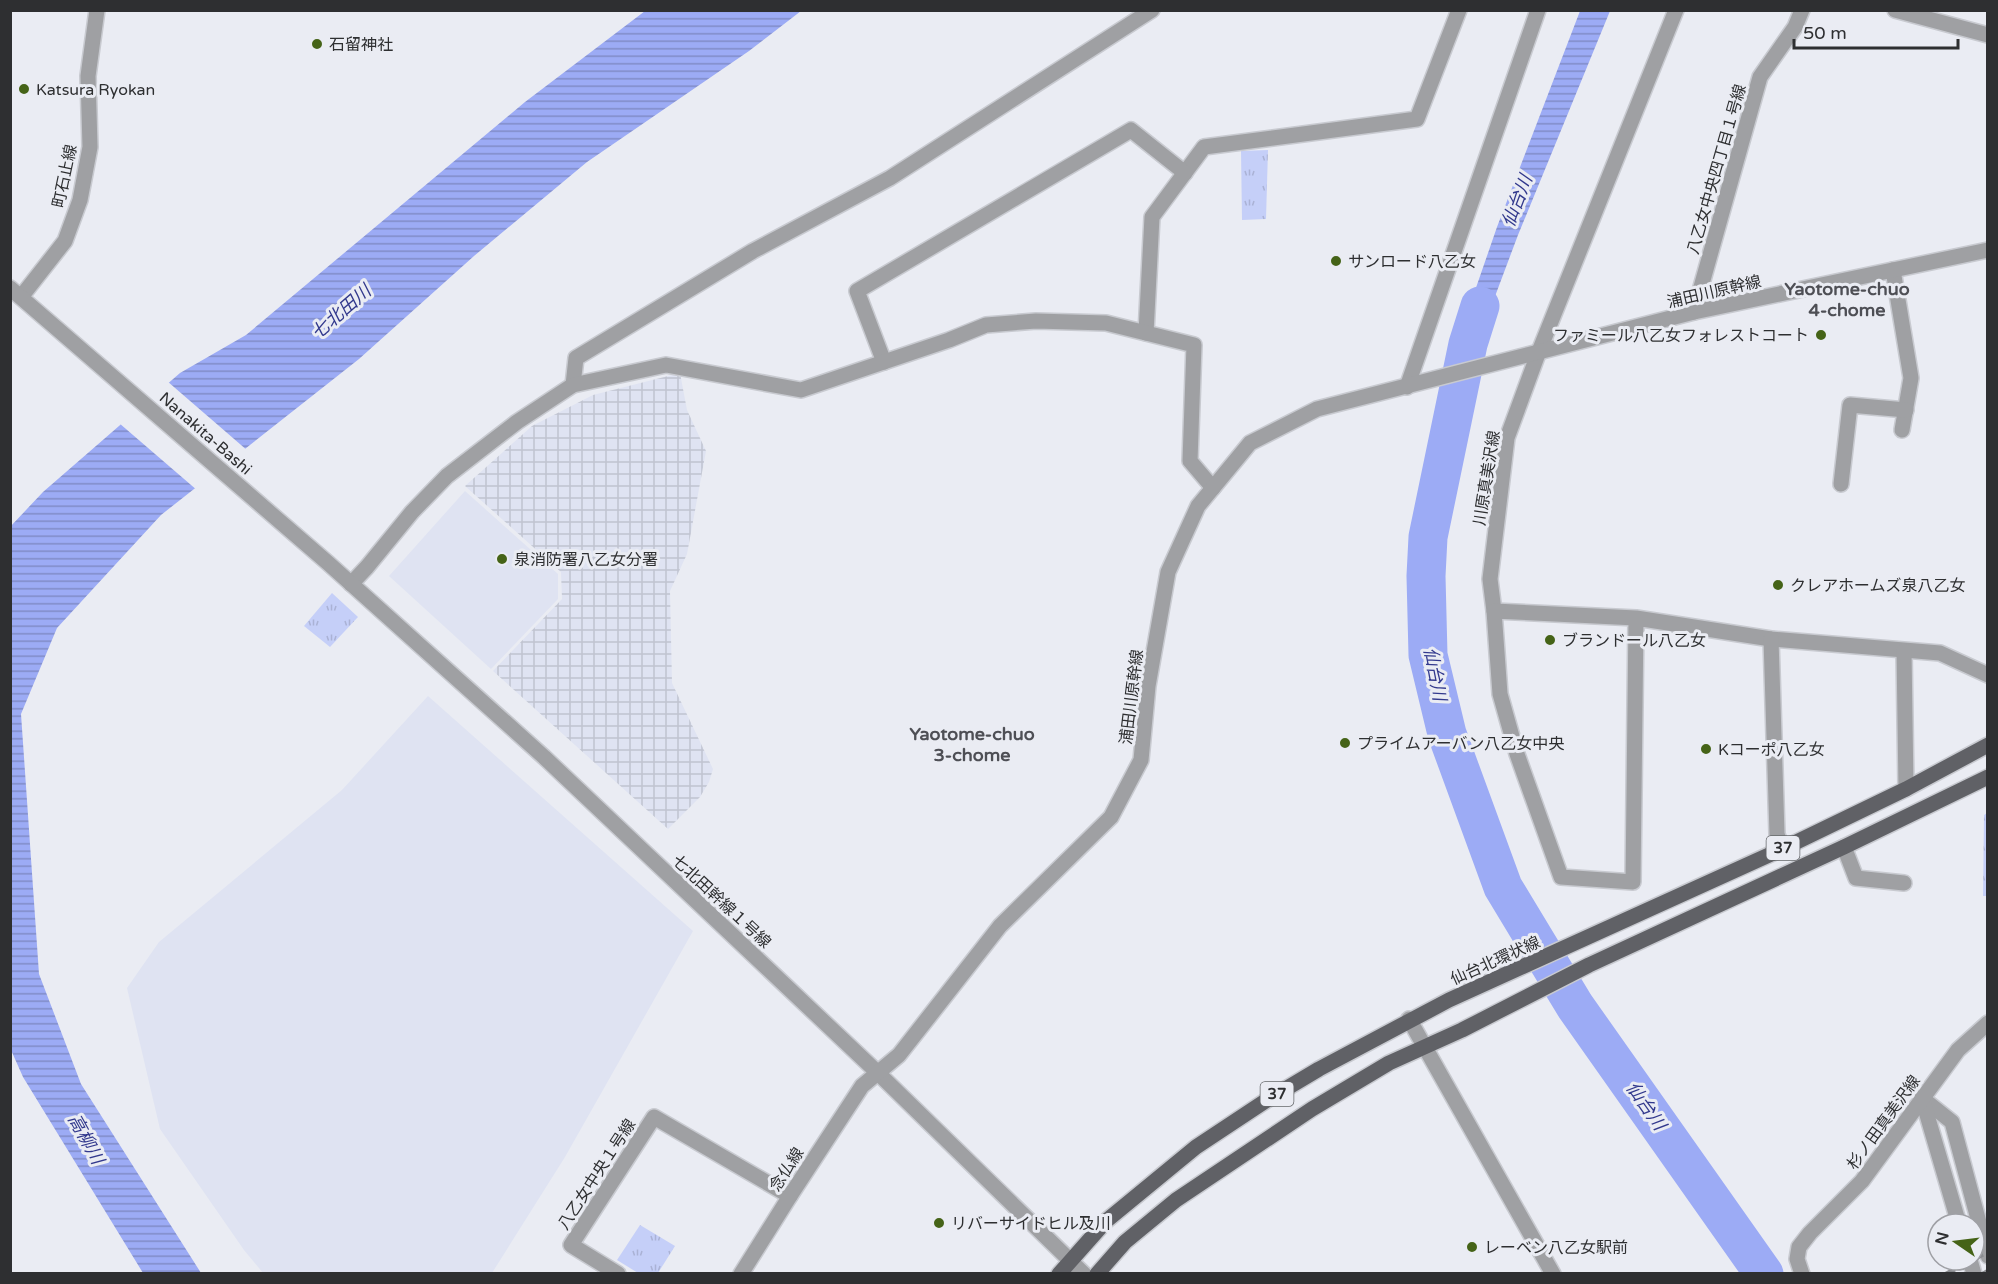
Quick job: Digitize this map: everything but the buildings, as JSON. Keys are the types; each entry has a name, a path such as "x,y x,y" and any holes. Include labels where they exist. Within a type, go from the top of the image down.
{"main road":[{"name":"仙台北環状線","path":"1059,1274 1106,1221 1196,1148 1267,1100 1409,1019 1782,849 1906,789 1988,744"},
{"name":"37","path":"1097,1274 1125,1242 1176,1200 1312,1109 1389,1063 1588,965 1844,847 1988,777"}],"street":[{"name":"町石止線","path":"16,293 65,242 80,200 90,147 88,76 98,10"},
{"path":"573,385 576,358 753,250 890,178 1152,10"},
{"path":"1146,333 1152,217 1204,147 1417,119 1459,10"},
{"path":"1411,386 1538,10"},
{"name":"川原真美沢線","path":"1636,618 1633,882 1561,877 1516,754 1500,694 1490,579 1507,438 1538,354 1676,10"},
{"name":"八乙女中央四丁目１号線","path":"1694,312 1760,77 1795,27 1802,10"},
{"path":"1895,10 1927,15 1988,35"},
{"path":"884,362 857,291 1131,130 1185,173"},
{"name":"浦田川原幹線","path":"862,1086 899,1055 1000,926 1110,817 1142,760 1148,686 1168,572 1198,506 1250,442 1317,410 1694,312 1988,250"},
{"path":"1893,270 1911,378 1902,430"},
{"name":"Nanakita-Bashi","path":"16,293 328,563"},
{"path":"351,584 412,512 447,476 517,422 573,385 666,365 801,390 950,340 987,325 1036,321 1106,323 1194,345 1190,461 1213,488"},
{"path":"1841,484 1850,405 1905,410"},
{"name":"七北田幹線１号線","path":"328,563 544,757 878,1073 1084,1274"},
{"path":"1494,611 1636,618 1771,639 1940,654 1988,675"},
{"path":"1771,639 1777,834 1782,849"},
{"path":"1904,651 1906,789"},
{"path":"1844,847 1856,878 1904,883"},
{"path":"1409,1019 1553,1274"},
{"name":"杉ノ田真美沢線","path":"1802,1274 1797,1259 1799,1247 1862,1181 1958,1050 1988,1023"},
{"name":"念仏線","path":"741,1274 862,1086"},
{"path":"1922,1098 1955,1212"},
{"path":"1922,1098 1952,1122 1977,1212"},
{"name":"八乙女中央１号線","path":"618,1274 571,1245 654,1117 790,1196"}],"shaded area":[{"path":"680,373 687,410 706,451 687,554 670,591 672,683 713,769 709,782 700,797 668,829 493,671 562,599 561,572 465,486 532,426 593,395"},
{"path":"465,491 558,574 558,599 491,669 389,576"},
{"path":"428,696 693,931 565,1157 492,1273 263,1273 244,1250 160,1129 127,988 159,942 342,790"}],"green space":[{"path":"1268,150 1266,219 1242,220 1241,151"},
{"path":"332,593 358,617 330,647 304,626"},
{"path":"1987,813 1987,896 1983,896 1984,815"},
{"path":"640,1225 675,1246 658,1273 638,1273 617,1260"}],"water":[{"path":"645,11 801,11 749,51 587,162 474,256 359,359 161,515 57,628 21,714 39,974 81,1084 201,1273 143,1273 23,1077 11,1050 10,527 43,492 180,373 246,335 525,102"},
{"name":"仙台川","path":"1580,11 1610,11 1518,235 1491,307 1479,353 1451,360 1497,227"}],"pier":[{"path":"167,381 248,451 198,491 119,423"}],"waterway":[{"name":"仙台川","path":"1480,306 1468,344 1428,537 1426,576 1428,655 1447,734 1503,887 1575,1006 1764,1274"}],"railway":[{"path":"1983,1274 1988,1271"},
{"path":"1946,1274 1950,1272"}],"place":[{"name":"石留神社","path":"317,44"},
{"name":"Katsura Ryokan","path":"24,89"},
{"name":"サンロード八乙女","path":"1336,261"},
{"name":"ファミール八乙女フォレストコート","path":"1821,335"},
{"name":"泉消防署八乙女分署","path":"502,559"},
{"name":"クレアホームズ泉八乙女","path":"1778,585"},
{"name":"ブランドール八乙女","path":"1550,640"},
{"name":"プライムアーバン八乙女中央","path":"1345,743"},
{"name":"Kコーポ八乙女","path":"1706,749"},
{"name":"リバーサイドヒル及川","path":"939,1223"},
{"name":"レーベン八乙女駅前","path":"1472,1247"}],"district":[{"name":"Yaotome-chuo 4-chome","path":"1847,299"},
{"name":"Yaotome-chuo 3-chome","path":"972,744"}],"water label":[{"name":"七北田川","path":"341,312"},
{"name":"高柳川","path":"86,1139"}]}
